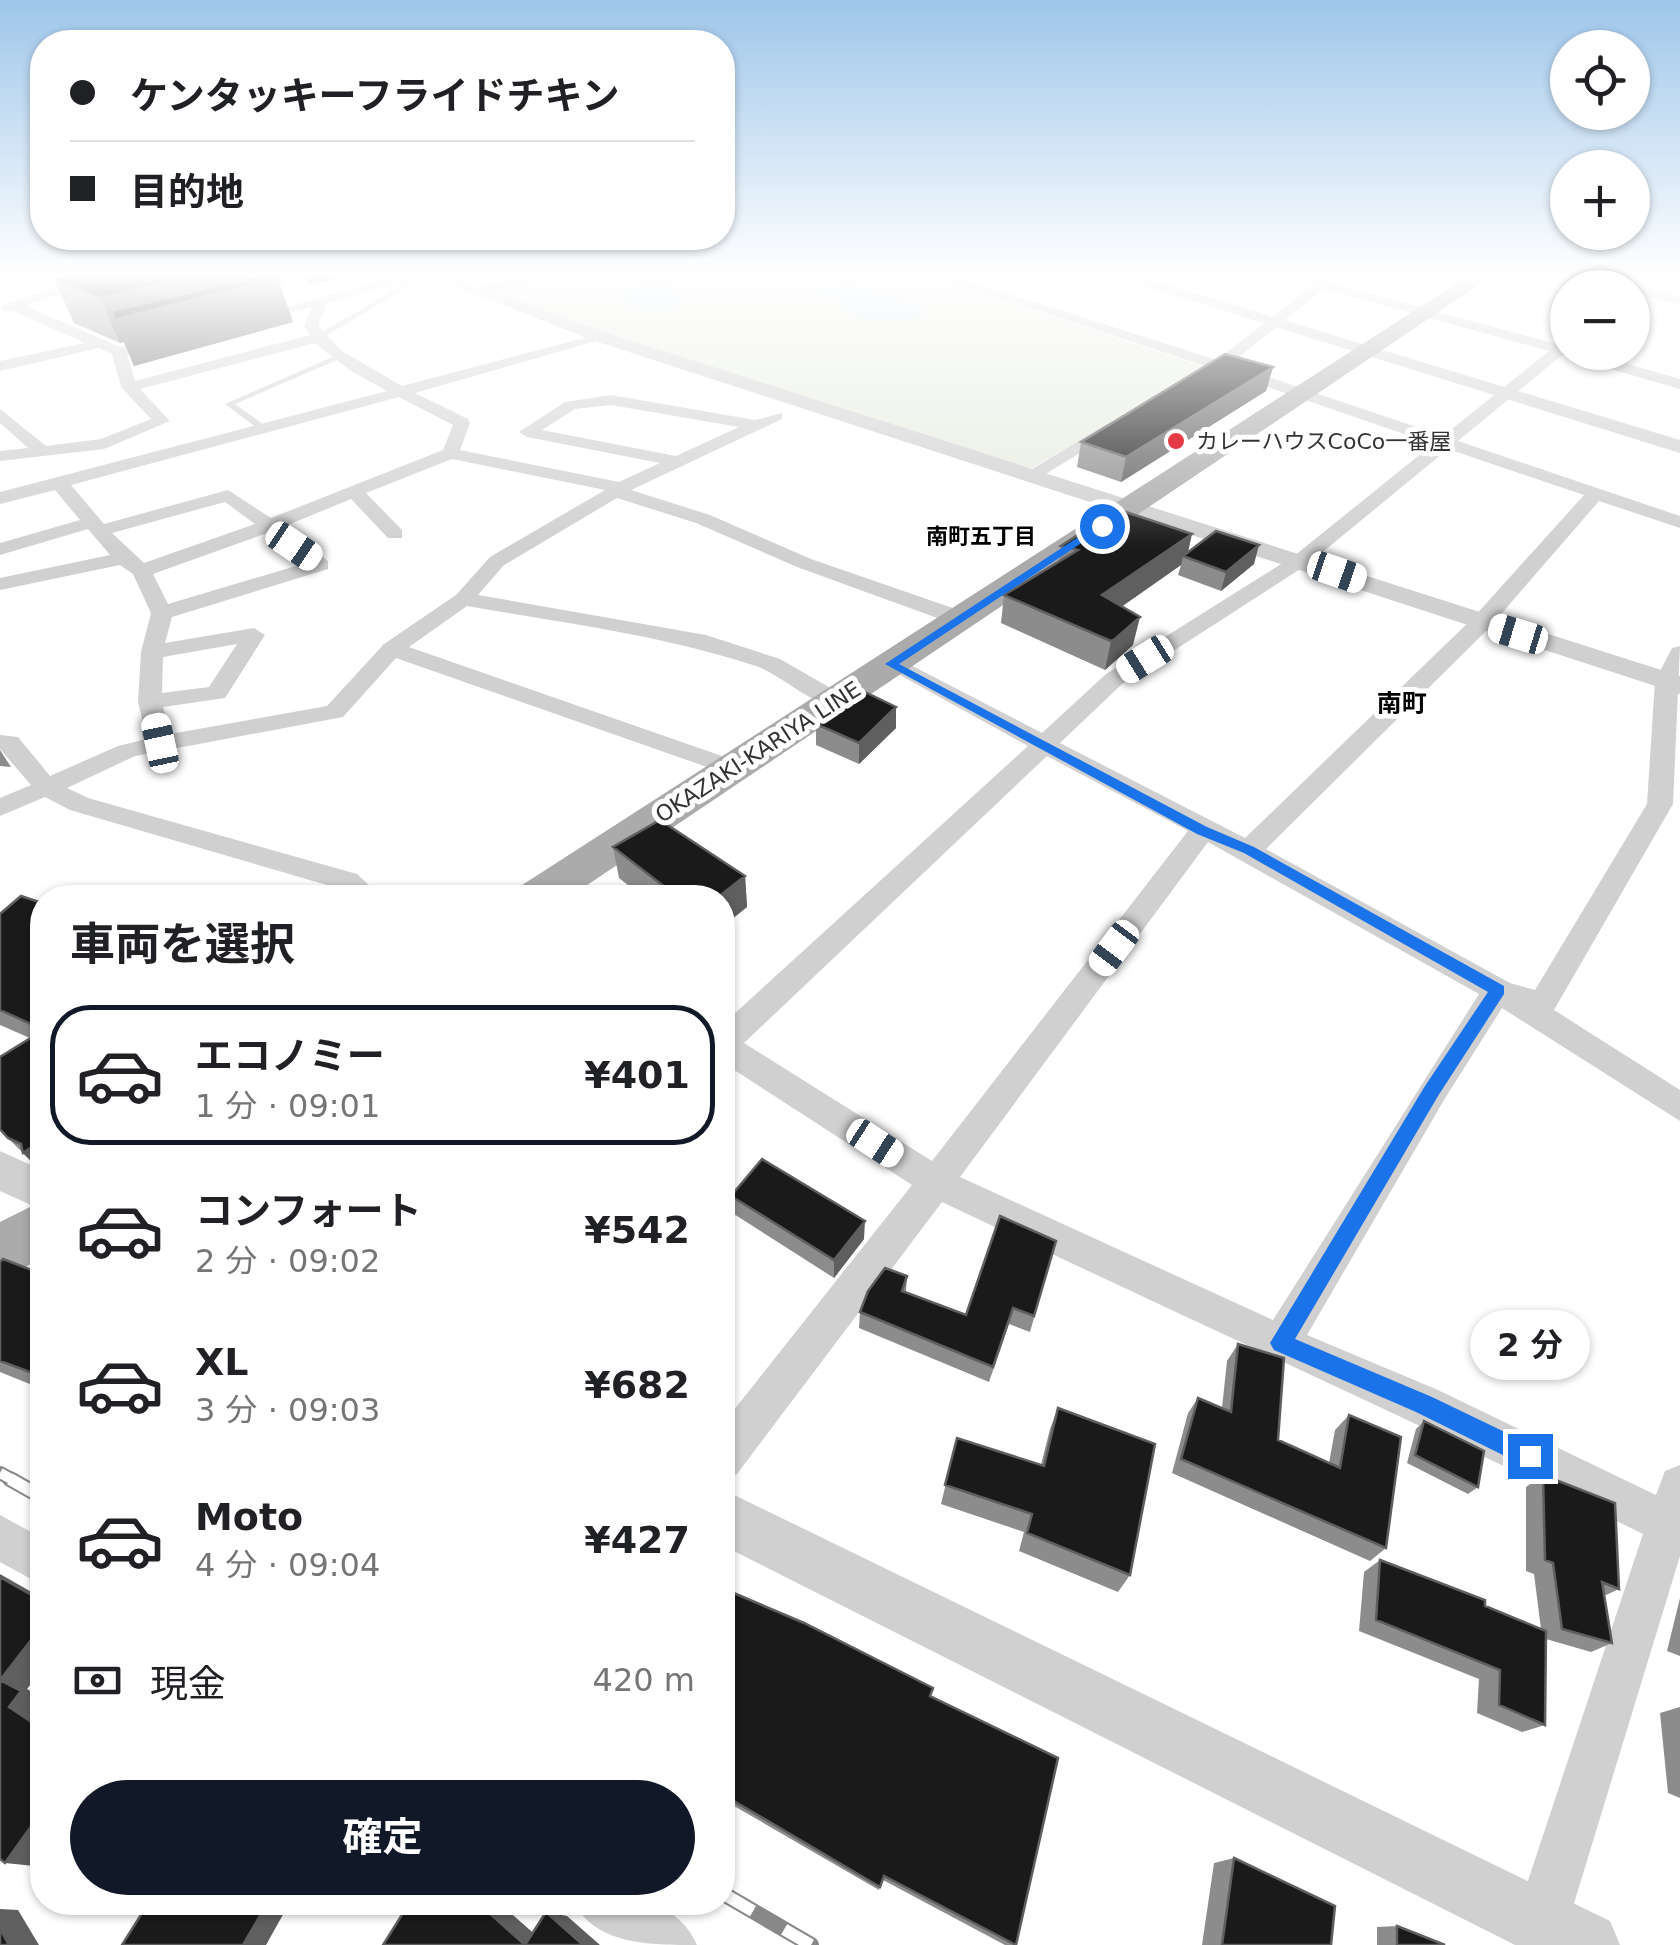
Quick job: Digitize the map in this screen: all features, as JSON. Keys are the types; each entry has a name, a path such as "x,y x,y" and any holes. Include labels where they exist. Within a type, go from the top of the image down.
{"main road":[{"name":"OKAZAKI-KARIYA LINE","path":"556,885 1343,367"},
{"path":"0,1254 30,1235"}],"street":[{"path":"0,456 104,444 162,421 129,387 123,367"},
{"path":"129,387 206,367"},
{"path":"357,367 462,422 450,453"},
{"path":"0,498 264,430 487,367"},
{"path":"695,367 1673,683"},
{"path":"1186,386 1220,367"},
{"path":"1223,367 1680,522"},
{"path":"1415,367 1680,447"},
{"path":"735,1033 1114,679 1301,560 1542,367"},
{"path":"1634,370 1680,384"},
{"path":"0,808 127,751 334,712 392,649 463,598 497,560 621,488 682,462 767,420 611,400 570,405 527,432 682,462"},
{"path":"0,414 44,453"},
{"path":"1033,474 1127,420"},
{"path":"2,582 133,564 266,527 450,453 621,488 626,497 702,519 804,563 959,618"},
{"path":"59,482 133,564 162,613 152,652 150,702 160,743"},
{"path":"354,492 395,534"},
{"path":"1249,850 1480,623 1596,494"},
{"path":"0,549 228,495 322,565 162,613"},
{"path":"463,598 698,640 772,664 838,702"},
{"path":"150,702 217,694 254,635 152,652"},
{"path":"392,649 734,768"},
{"path":"1498,990 1542,1004 1660,804 1673,683 1680,653"},
{"path":"891,664 1202,831 1249,850 1498,990 1680,1107"},
{"path":"3,737 47,788 79,804 353,885"},
{"path":"735,1443 1202,831"},
{"path":"1281,1343 1432,1091 1498,990"},
{"path":"735,1053 936,1182 1281,1343 1677,1513 1564,1934 735,1522"},
{"path":"0,1170 30,1185"},
{"path":"0,1537 30,1556"},
{"path":"621,1915 670,1945"}],"lane":[{"path":"264,430 229,404 319,367"}],"shaded area":[{"path":"706,367 1208,368 1032,468"}],"building":[{"path":"1204,367 1273,367 1126,457 1081,442"},
{"path":"1117,509 1192,534 1102,595 1140,617 1115,639 1111,641 1004,595 1078,550 1061,546"},
{"path":"1216,531 1259,545 1226,572 1183,556"},
{"path":"863,691 896,707 859,743 816,724"},
{"path":"660,820 745,876 734,885 662,885 613,847"},
{"path":"21,896 30,899 30,1024 0,1010 0,914"},
{"path":"30,1038 30,1148 23,1153 21,1144 0,1129 0,1057"},
{"path":"762,1159 865,1221 834,1260 735,1198 735,1191"},
{"path":"1000,1216 1056,1241 1034,1316 1013,1308 993,1367 860,1312 868,1291 885,1268 907,1276 902,1291 966,1315"},
{"path":"3,1259 30,1269 30,1372 0,1361"},
{"path":"1238,1344 1284,1358 1278,1440 1340,1468 1349,1415 1401,1437 1386,1548 1181,1459 1198,1398 1231,1412"},
{"path":"1058,1408 1155,1444 1130,1575 1027,1533 1032,1514 945,1485 957,1438 1044,1466"},
{"path":"1424,1421 1484,1451 1478,1487 1415,1455"},
{"path":"1543,1475 1615,1503 1619,1589 1602,1582 1612,1643 1562,1629 1553,1563 1545,1560"},
{"path":"1380,1560 1485,1600 1485,1606 1546,1631 1545,1725 1499,1705 1500,1670 1376,1620"},
{"path":"0,1577 30,1594 30,1641 0,1680"},
{"path":"735,1594 804,1623 933,1688 930,1696 1058,1758 1016,1945 884,1876 880,1887 735,1802"},
{"path":"0,1680 21,1691 9,1707 30,1721 30,1828 5,1863 0,1859"},
{"path":"1234,1858 1335,1906 1331,1945 1222,1945"},
{"path":"141,1915 260,1915 243,1945 122,1945"},
{"path":"402,1915 492,1915 525,1945 383,1945"},
{"path":"544,1915 549,1915 583,1945 525,1945"},
{"path":"1397,1926 1445,1945 1397,1945"},
{"path":"0,1929 9,1945 0,1945"}],"railway":[{"path":"0,1473 15,1481"},
{"path":"10,1479 30,1490"},
{"path":"735,1901 811,1945"}],"place":[{"name":"カレーハウスCoCo一番屋","path":"1176,441"}],"district":[{"name":"南町五丁目","path":"981,536"},
{"name":"南町","path":"1402,703"}],"route":[{"path":"1102,526 891,664 1202,831 1249,850 1498,990 1432,1091 1281,1343 1424,1404 1530,1456"}]}
